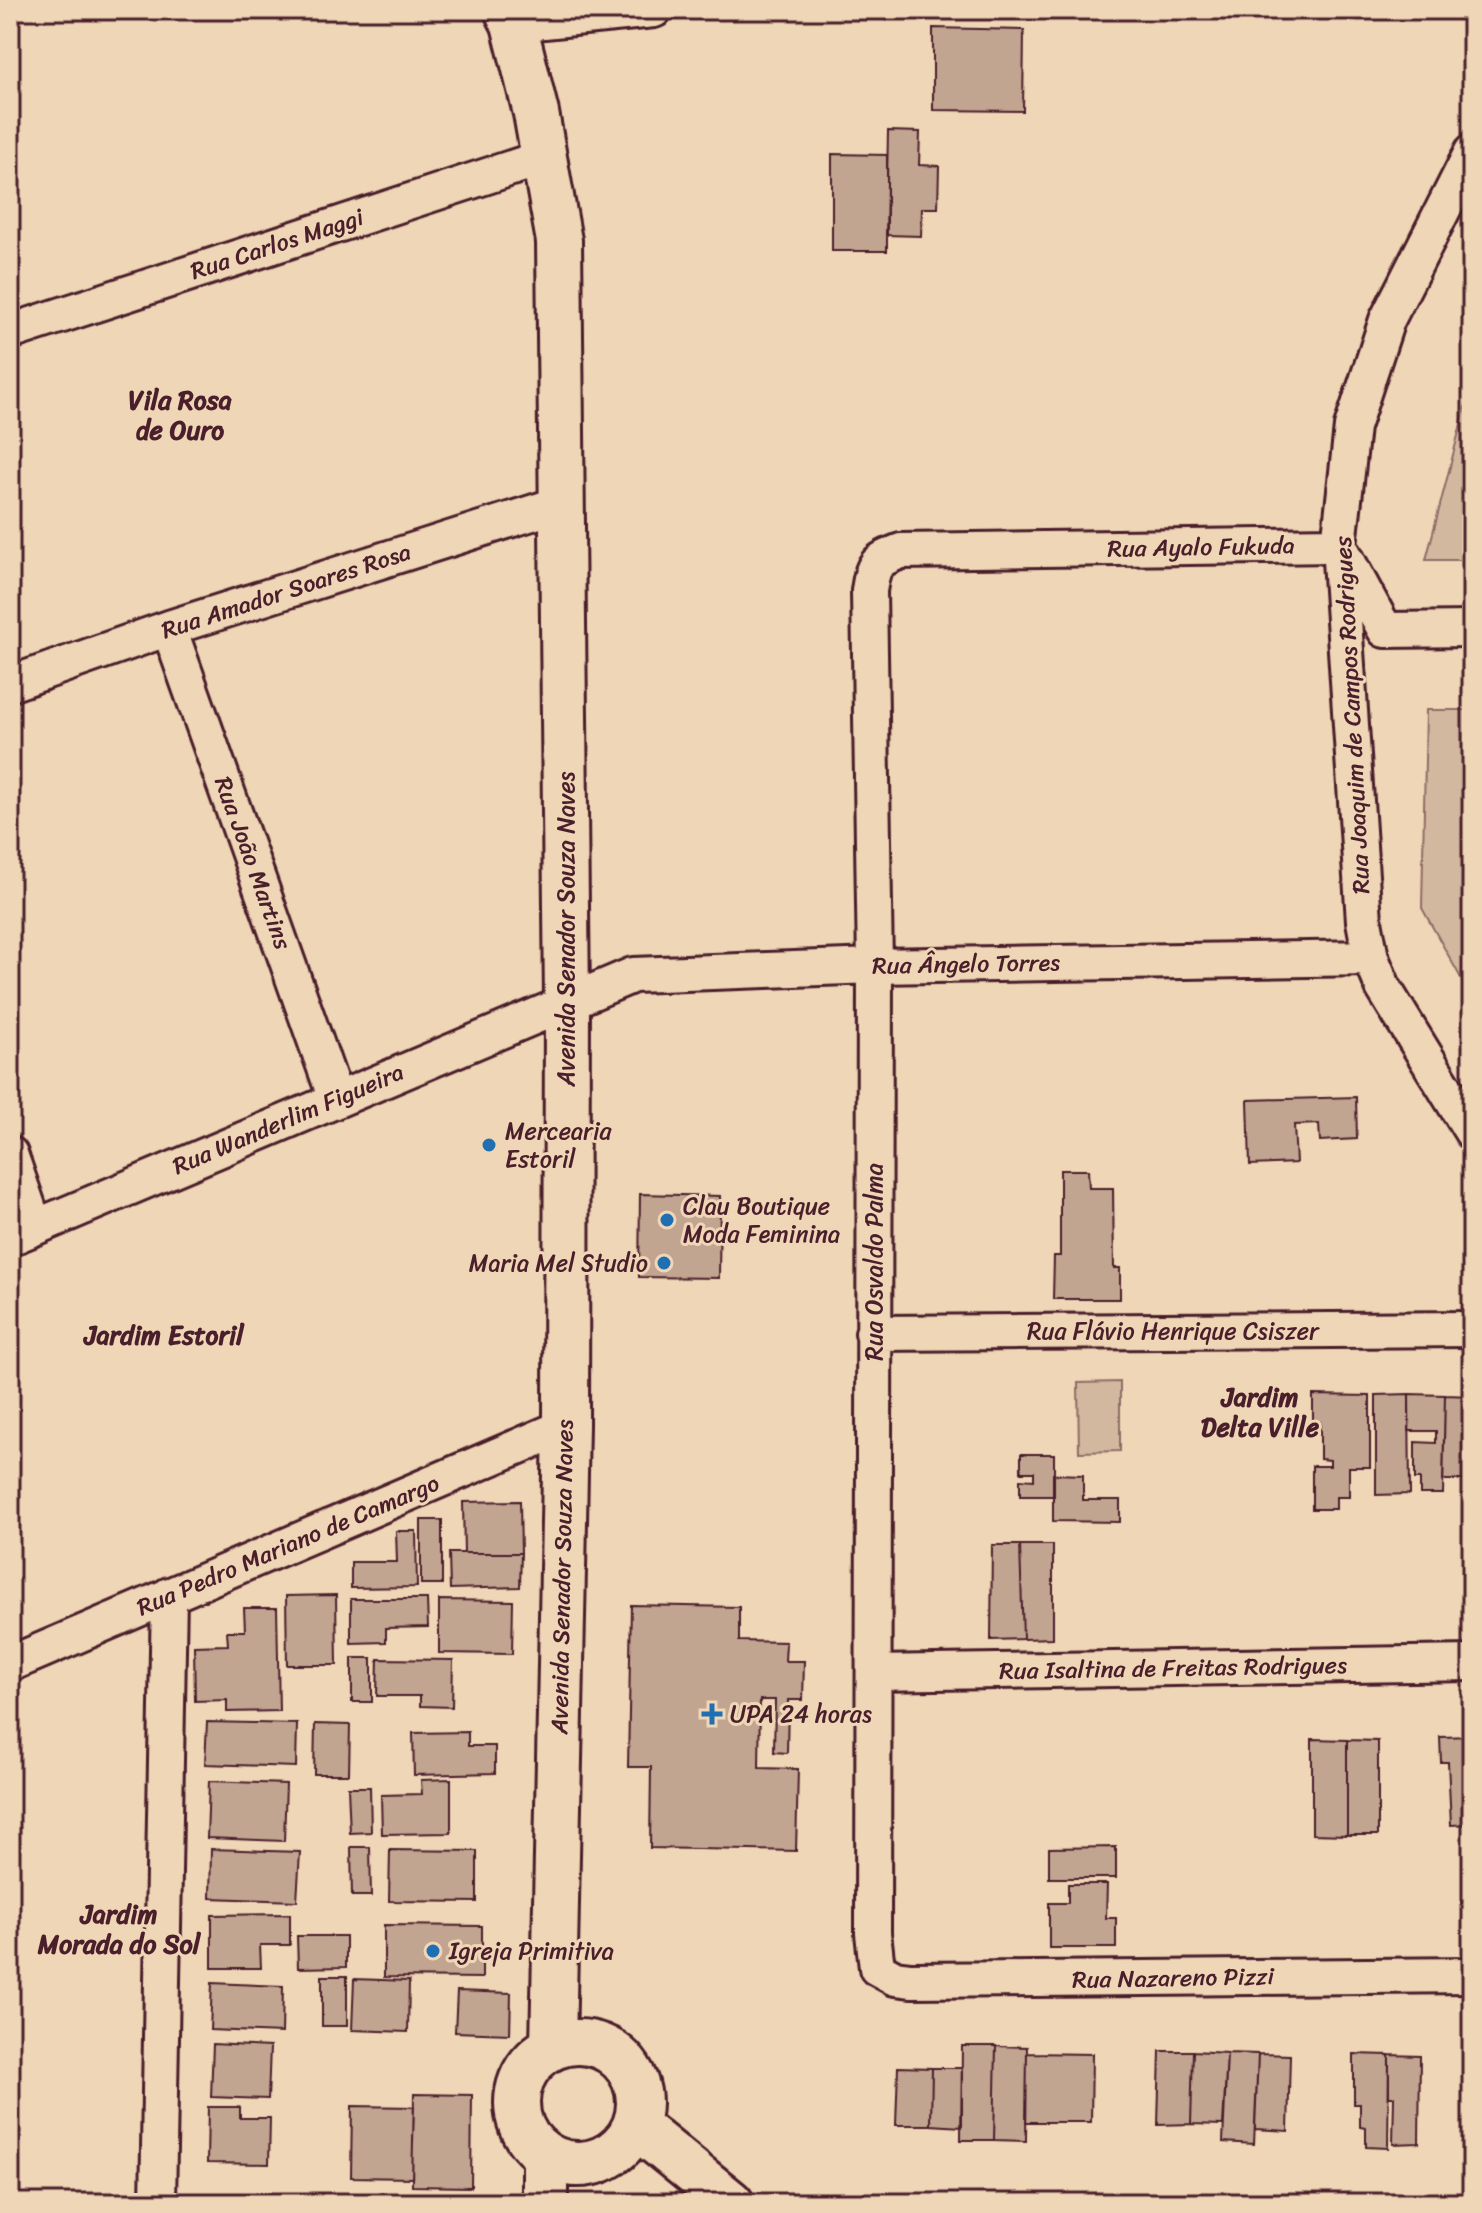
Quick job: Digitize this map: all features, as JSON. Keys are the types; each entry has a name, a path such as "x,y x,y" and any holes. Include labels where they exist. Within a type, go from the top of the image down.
{"street":[{"path":"511,17 654,10"},
{"name":"Avenida Senador Souza Naves","path":"511,17 545,157 559,241 567,1001 566,1426 553,2046"},
{"name":"Rua Joaquim de Campos Rodrigues","path":"1472,152 1387,320 1367,376 1352,427 1339,545 1364,921 1371,958 1383,987 1472,1132"},
{"name":"Rua Carlos Maggi","path":"10,332 545,157"},
{"name":"Rua Amador Soares Rosa","path":"10,684 169,628 563,503"},
{"path":"1339,545 1385,630 1472,629"},
{"name":"Rua Ayalo Fukuda","path":"881,559 901,551 1339,545"},
{"name":"Rua Osvaldo Palma","path":"877,1968 873,1933 875,966 869,591 872,571 881,559"},
{"name":"Rua João Martins","path":"169,628 336,1099"},
{"name":"Rua Ângelo Torres","path":"567,1001 633,975 875,966 1371,958"},
{"name":"Rua Wanderlim Figueira","path":"22,1233 567,1001"},
{"path":"10,1154 22,1233"},
{"name":"Rua Flávio Henrique Csiszer","path":"873,1333 1472,1329"},
{"name":"Rua Pedro Mariano de Camargo","path":"10,1664 566,1426"},
{"path":"158,2203 169,1595"},
{"name":"Rua Isaltina de Freitas Rodrigues","path":"874,1673 1472,1663"},
{"name":"Rua Nazareno Pizzi","path":"877,1968 895,1978 911,1980 1472,1975"},
{"path":"573,2042 593,2044 612,2052 627,2067 636,2085 639,2105 635,2125 613,2153 596,2161 561,2161 533,2144 518,2120 517,2090 530,2064 553,2046 573,2042"},
{"path":"635,2125 731,2203"},
{"path":"545,2154 545,2203"}],"shaded area":[{"path":"1472,381 1472,560 1426,560"},
{"path":"1426,710 1472,710 1472,998 1422,908"},
{"path":"1120,1382 1120,1451 1079,1452 1078,1383"}],"building":[{"path":"933,28 1024,30 1023,111 933,110"},
{"path":"888,131 920,132 919,165 939,166 938,208 922,208 921,236 886,235"},
{"path":"832,154 887,155 887,251 832,251"},
{"path":"1356,1097 1357,1139 1320,1141 1319,1124 1294,1125 1296,1163 1250,1165 1248,1100"},
{"path":"1060,1170 1088,1170 1089,1188 1113,1188 1114,1268 1120,1268 1120,1299 1053,1299 1054,1256 1060,1256"},
{"path":"640,1194 720,1196 719,1278 639,1277"},
{"path":"1409,1394 1410,1494 1376,1495 1376,1395"},
{"path":"1409,1394 1445,1395 1443,1494 1420,1494 1420,1479 1415,1479 1415,1442 1436,1443 1436,1431 1409,1431"},
{"path":"1313,1395 1370,1396 1370,1467 1349,1467 1349,1497 1336,1497 1336,1509 1312,1509 1312,1466 1330,1466 1330,1460 1320,1459 1320,1422 1313,1422"},
{"path":"1445,1395 1472,1396 1472,1480 1443,1480"},
{"path":"1021,1454 1054,1454 1054,1496 1020,1496 1020,1479 1034,1480 1034,1472 1021,1472"},
{"path":"1053,1474 1083,1475 1083,1500 1120,1500 1120,1522 1053,1521"},
{"path":"520,1501 521,1553 464,1553 463,1502"},
{"path":"421,1520 442,1520 442,1584 421,1584"},
{"path":"396,1531 416,1531 417,1587 351,1588 351,1562 397,1562"},
{"path":"992,1545 1020,1545 1023,1639 991,1640"},
{"path":"1020,1545 1053,1545 1053,1638 1023,1639"},
{"path":"449,1553 521,1553 520,1587 450,1589"},
{"path":"336,1595 337,1665 287,1665 286,1596"},
{"path":"351,1599 427,1599 428,1627 386,1628 386,1642 351,1643"},
{"path":"439,1600 513,1601 512,1654 439,1653"},
{"path":"631,1605 739,1607 739,1641 786,1642 785,1661 804,1661 803,1700 788,1700 787,1753 774,1752 775,1700 760,1700 759,1768 798,1769 796,1851 650,1848 651,1767 628,1767"},
{"path":"244,1608 277,1608 279,1711 227,1712 227,1700 195,1701 194,1646 228,1645 227,1631 245,1631"},
{"path":"352,1658 372,1658 372,1702 352,1702"},
{"path":"378,1659 453,1660 452,1707 420,1706 420,1696 377,1696"},
{"path":"207,1722 297,1724 296,1767 205,1764"},
{"path":"315,1724 350,1725 349,1774 314,1774"},
{"path":"468,1732 468,1746 495,1746 495,1773 414,1775 413,1733"},
{"path":"1472,1736 1472,1824 1451,1825 1448,1762 1441,1762 1440,1737"},
{"path":"1312,1739 1347,1740 1347,1835 1312,1834"},
{"path":"1347,1740 1378,1741 1378,1835 1347,1835"},
{"path":"451,1779 451,1833 382,1834 381,1795 422,1794 421,1780"},
{"path":"209,1781 286,1784 284,1841 207,1838"},
{"path":"348,1787 370,1787 371,1832 350,1833"},
{"path":"351,1847 370,1847 371,1896 352,1896"},
{"path":"1116,1847 1116,1878 1049,1878 1049,1848"},
{"path":"211,1849 300,1852 297,1901 210,1898"},
{"path":"390,1850 477,1851 477,1902 389,1901"},
{"path":"1068,1884 1107,1884 1106,1918 1116,1918 1116,1948 1049,1948 1049,1903 1068,1903"},
{"path":"290,1914 290,1945 260,1945 261,1968 212,1968 212,1915"},
{"name":"Igreja Primitiva","path":"384,1925 482,1926 482,1978 384,1977"},
{"path":"297,1936 346,1936 346,1967 298,1968"},
{"path":"322,1976 347,1976 347,2026 322,2026"},
{"path":"354,1979 409,1981 408,2032 352,2030"},
{"path":"212,1983 283,1986 282,2033 210,2030"},
{"path":"457,1991 511,1993 510,2034 455,2032"},
{"path":"213,2044 270,2047 268,2099 211,2097"},
{"path":"962,2046 996,2046 994,2140 961,2140"},
{"path":"996,2046 1027,2047 1026,2141 994,2140"},
{"path":"1160,2051 1193,2051 1191,2124 1158,2125"},
{"path":"1193,2051 1227,2053 1223,2125 1191,2124"},
{"path":"1027,2053 1092,2054 1091,2122 1026,2122"},
{"path":"1227,2053 1258,2054 1254,2144 1223,2142"},
{"path":"1258,2054 1290,2055 1288,2131 1255,2129"},
{"path":"1354,2054 1389,2055 1388,2148 1366,2147 1366,2128 1360,2127 1360,2104 1354,2104"},
{"path":"1389,2055 1420,2056 1419,2143 1393,2144 1394,2097 1389,2097"},
{"path":"898,2067 932,2068 931,2125 896,2125"},
{"path":"932,2068 962,2068 962,2127 931,2125"},
{"path":"414,2094 472,2095 471,2187 412,2186"},
{"path":"352,2106 414,2107 412,2178 351,2177"},
{"path":"208,2107 240,2107 240,2118 270,2118 269,2164 207,2163"}],"place":[{"name":"Mercearia Estoril","path":"489,1145"},
{"name":"Clau Boutique Moda Feminina","path":"667,1220"},
{"name":"Maria Mel Studio","path":"664,1263"},
{"name":"UPA 24 horas","path":"712,1714"},
{"name":"Igreja Primitiva","path":"433,1951"}],"district":[{"name":"Vila Rosa de Ouro","path":"180,415"},
{"name":"Jardim Estoril","path":"164,1335"},
{"name":"Jardim Delta Ville","path":"1260,1412"},
{"name":"Jardim Morada do Sol","path":"119,1929"}]}
